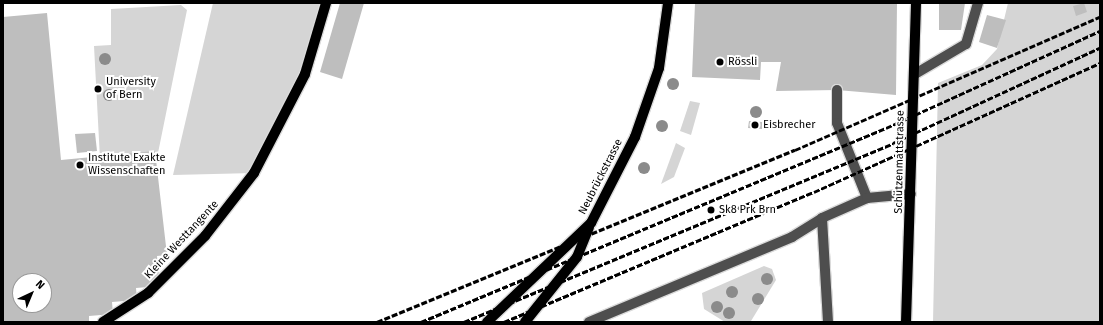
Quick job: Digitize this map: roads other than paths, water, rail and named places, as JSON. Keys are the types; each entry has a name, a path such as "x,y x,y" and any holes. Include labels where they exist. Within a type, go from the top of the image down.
{"main road":[{"name":"Kleine Westtangente","path":"103,322 148,293 205,236 254,173 305,74 326,3"},
{"name":"Neubrückstrasse","path":"487,322 591,223 635,137 659,68 668,3"},
{"name":"Schützenmattstrasse","path":"906,322 915,74 916,3"},
{"path":"525,322 577,257 591,223"}],"lane":[{"path":"915,74 966,44 978,3"},
{"path":"836,90 837,123 867,198"},
{"path":"589,322 792,237 822,218 867,198 911,194"},
{"path":"822,218 828,322"}],"railway":[{"path":"377,322 795,150 1100,17"},
{"path":"421,322 886,128 1100,31"},
{"path":"464,322 893,143 1100,48"},
{"path":"504,322 814,192 1100,63"}],"place":[{"name":"Rössli","path":"720,62"},
{"name":"University of Bern","path":"98,89"},
{"name":"Eisbrecher","path":"755,125"},
{"name":"Institute Exakte Wissenschaften","path":"80,165"},
{"name":"Sk8 Prk Brn","path":"711,210"}]}
